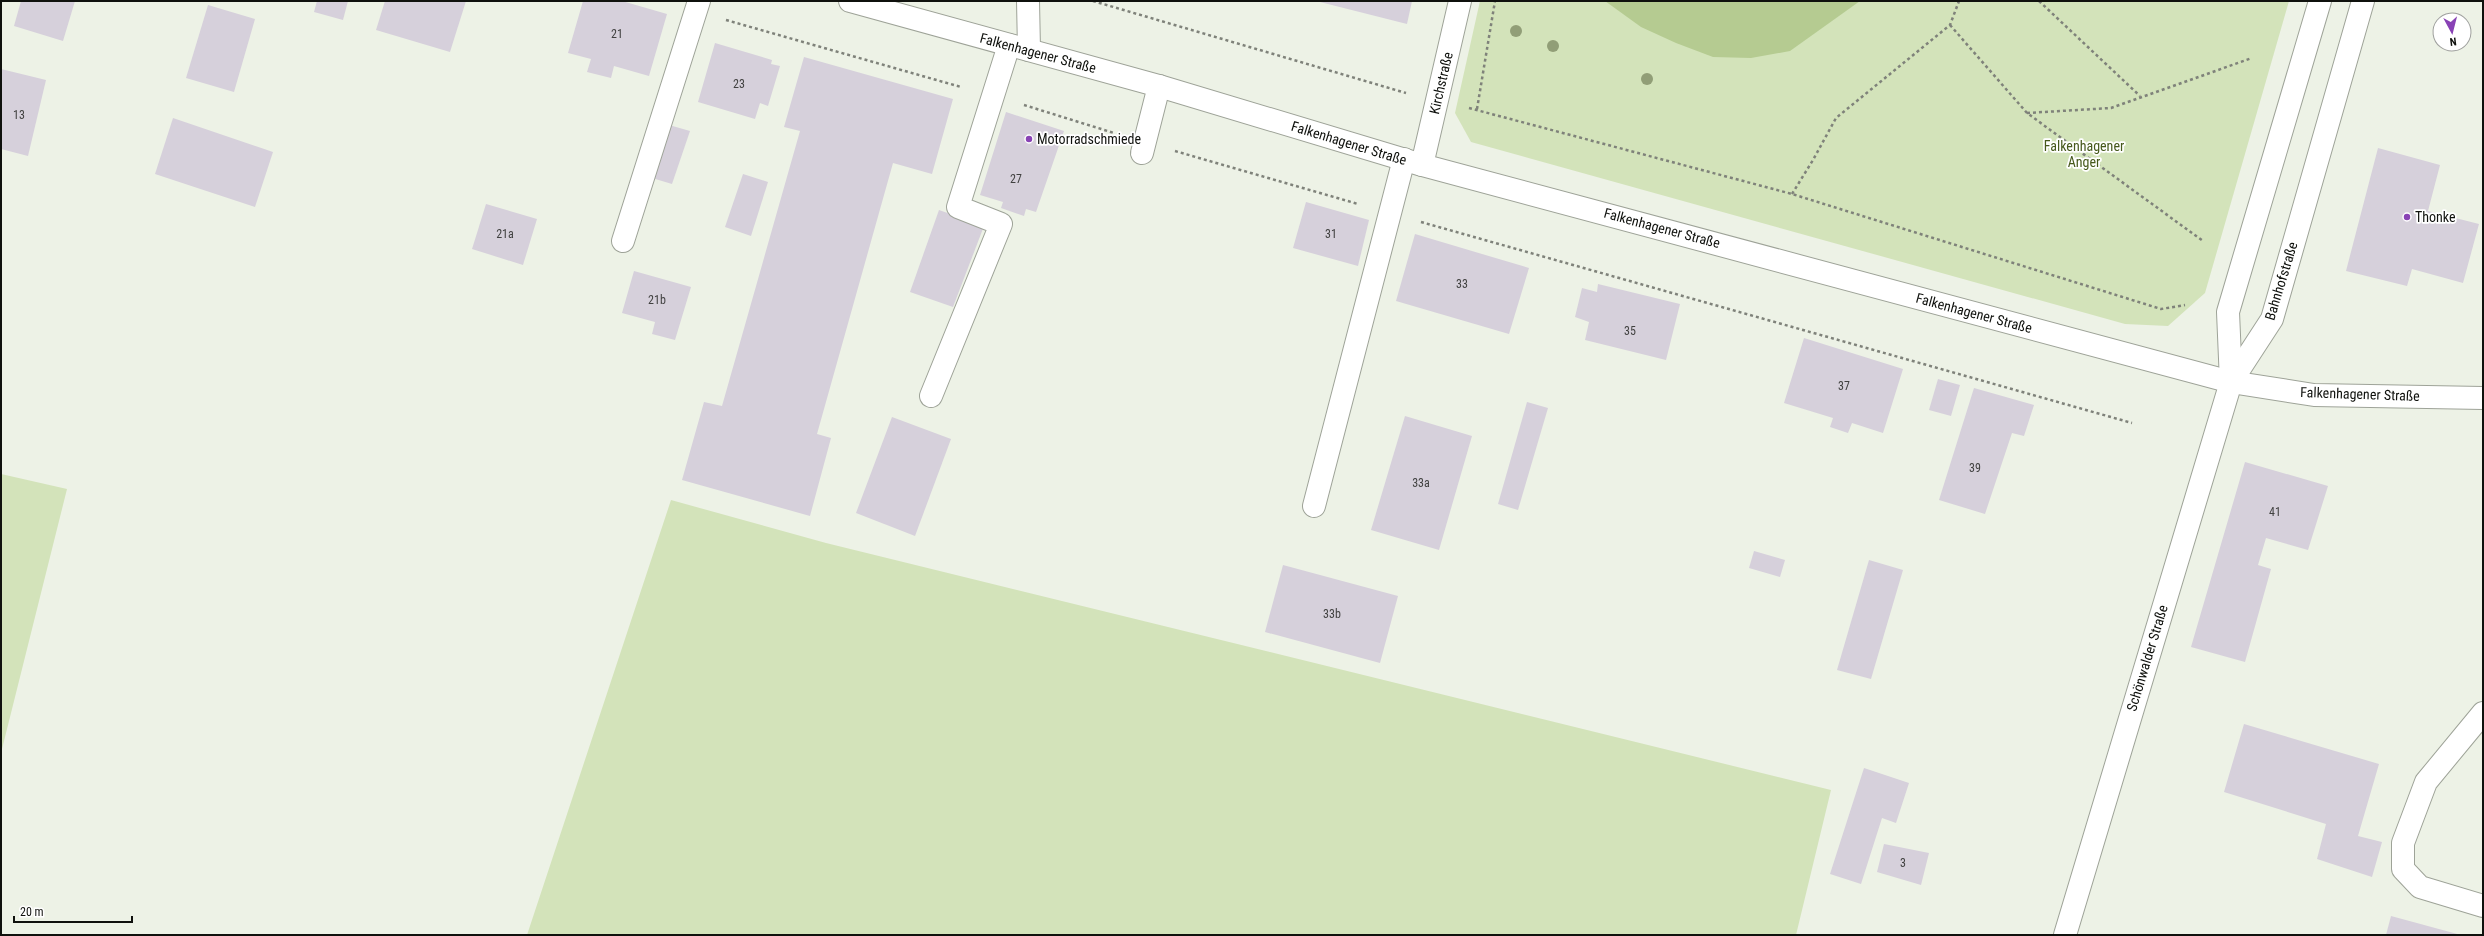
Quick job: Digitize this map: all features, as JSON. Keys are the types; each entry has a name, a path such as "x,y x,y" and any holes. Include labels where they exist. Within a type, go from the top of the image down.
{"main road":[{"path":"623,241 699,1"},
{"name":"Falkenhagener Straße","path":"850,1 1159,86 1413,162 2231,382 2314,395 2483,398"},
{"path":"931,396 1001,224 958,207 1019,48 1028,1"},
{"name":"Kirchstraße","path":"1314,506 1413,162 1437,102 1460,1"},
{"path":"2231,382 2228,312 2320,1"},
{"name":"Bahnhofstraße","path":"2231,382 2272,319 2363,1"},
{"path":"1142,153 1159,86"},
{"name":"Schönwalder Straße","path":"2069,934 2231,382"},
{"path":"2483,712 2426,782 2403,843 2403,869 2420,888 2483,906"}],"path":[{"path":"1093,1 1437,102 1476,109 1792,194 2161,309 2186,305"},
{"path":"1476,109 1495,1"},
{"path":"1792,194 1836,118 1950,26 1959,1"},
{"path":"2039,1 2140,96"},
{"path":"1950,26 2026,113 2202,241"},
{"path":"2026,113 2111,108 2140,96 2252,58"}],"green space":[{"name":"Falkenhagener Anger","path":"1480,1 2289,1 2205,293 2168,326 2125,324 1471,142 1455,113"},
{"path":"1,474 67,489 1,753"},
{"path":"671,500 826,543 1831,790 1796,935 527,935"}],"shaded area":[{"path":"1605,1 1860,1 1790,51 1751,58 1713,57 1676,43 1641,27"}],"building":[{"path":"21,1 75,1 63,41 14,26"},
{"path":"317,1 348,1 343,20 314,12"},
{"path":"385,1 466,1 450,52 376,30"},
{"path":"583,1 622,1 667,14 649,76 614,66 611,78 587,72 591,59 568,53"},
{"path":"1316,1 1412,1 1407,24"},
{"path":"208,5 255,19 234,92 186,78"},
{"path":"715,43 772,60 771,64 780,66 768,106 760,103 755,119 698,102"},
{"path":"804,57 953,99 932,174 893,163 817,434 831,438 810,516 682,480 704,402 722,406 800,131 784,127"},
{"path":"1,69 46,80 28,156 1,149"},
{"path":"1006,112 1064,131 1036,212 1026,209 1024,216 1001,208 1003,202 980,195"},
{"path":"173,118 273,152 255,207 155,174"},
{"path":"669,125 690,131 672,184 652,178"},
{"name":"Thonke","path":"2378,148 2440,165 2428,211 2479,224 2463,283 2412,269 2407,286 2346,271"},
{"path":"743,174 768,182 751,236 725,227"},
{"path":"1306,202 1369,220 1358,266 1293,248"},
{"path":"486,204 537,219 523,265 472,249"},
{"path":"939,210 984,226 953,307 910,292"},
{"path":"1415,234 1529,268 1509,334 1396,301"},
{"path":"634,271 691,287 675,340 652,334 655,322 622,313"},
{"path":"1598,284 1680,304 1666,360 1585,340 1589,322 1575,317 1582,288 1597,292"},
{"path":"1804,338 1903,369 1883,433 1852,423 1848,433 1830,427 1833,418 1784,403"},
{"path":"1938,379 1960,385 1951,416 1929,410"},
{"path":"1974,388 2034,405 2024,436 2012,433 1985,514 1939,500"},
{"path":"1527,402 1548,408 1518,510 1498,504"},
{"path":"1405,416 1472,436 1439,550 1371,530"},
{"path":"892,417 951,439 915,536 856,513"},
{"path":"2245,462 2328,486 2308,550 2266,538 2258,565 2271,569 2245,662 2191,647"},
{"path":"1754,551 1785,560 1780,577 1749,568"},
{"path":"1869,560 1903,570 1871,679 1837,670"},
{"path":"1283,565 1398,596 1380,663 1265,632"},
{"path":"2244,724 2379,764 2358,836 2382,842 2372,877 2317,859 2326,824 2224,792"},
{"path":"1864,768 1909,783 1896,823 1882,818 1861,884 1830,874"},
{"path":"1884,844 1929,853 1921,885 1877,872"},
{"path":"2391,916 2461,935 2386,935"}],"place":[{"name":"Motorradschmiede","path":"1029,139"},
{"name":"Thonke","path":"2407,217"}]}
